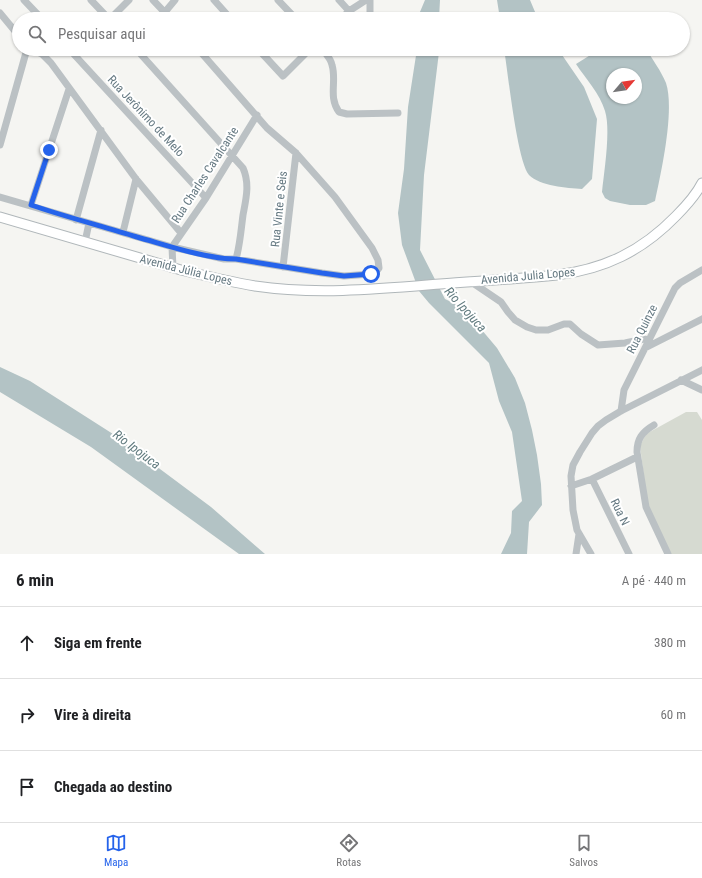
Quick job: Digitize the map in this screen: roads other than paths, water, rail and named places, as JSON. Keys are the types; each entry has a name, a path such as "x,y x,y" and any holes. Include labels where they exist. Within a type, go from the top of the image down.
{"main road":[{"name":"Avenida Julia Lopes","path":"378,289 572,274 600,267 637,249 669,223 685,207 702,183"},
{"name":"Avenida Júlia Lopes","path":"0,218 173,268 263,287 328,290 378,289"}],"street":[{"path":"24,0 35,12"},
{"path":"92,0 103,12"},
{"path":"116,12 129,0"},
{"path":"153,0 164,12 175,0"},
{"path":"214,0 225,12"},
{"path":"278,0 289,12"},
{"path":"339,0 349,11 366,0"},
{"path":"370,0 370,12"},
{"path":"0,13 12,28"},
{"path":"0,145 25,56"},
{"path":"44,56 82,103 136,179 181,233"},
{"name":"Rua Jerônimo de Melo","path":"76,56 206,198"},
{"path":"142,56 243,168 246,175 247,185 242,234 236,259"},
{"path":"0,197 172,247 224,259 236,259 344,276 375,273 379,268 378,260 372,248 335,197 296,153 267,128 204,56"},
{"path":"264,56 283,76 303,56"},
{"path":"327,56 333,66 333,96 336,108 339,112 348,114 398,113"},
{"path":"31,205 69,88"},
{"name":"Rua Charles Cavalcante","path":"172,247 206,198 257,115"},
{"path":"76,220 101,130"},
{"name":"Rua Vinte e Seis","path":"283,266 296,153"},
{"path":"123,232 136,179"},
{"path":"85,242 88,223"},
{"path":"172,247 173,268"},
{"name":"Rua Quinze","path":"621,411 624,390 675,288 680,283 702,270"},
{"path":"468,282 501,302 515,320 536,330 548,330 564,324 570,324 581,334 598,345 625,343 644,339 649,340"},
{"path":"645,348 702,319"},
{"path":"591,554 579,534 574,519 571,476 573,465 592,433 598,426 621,411 702,370"},
{"path":"681,380 702,390"},
{"path":"654,425 639,437 637,457 646,507 668,554"},
{"path":"571,486 592,479 637,457"},
{"name":"Rua N","path":"592,479 629,554"},
{"path":"576,554 579,534"}],"water label":[{"name":"Rio Ipojuca","path":"466,309"},
{"name":"Rio Ipojuca","path":"137,449"}]}
